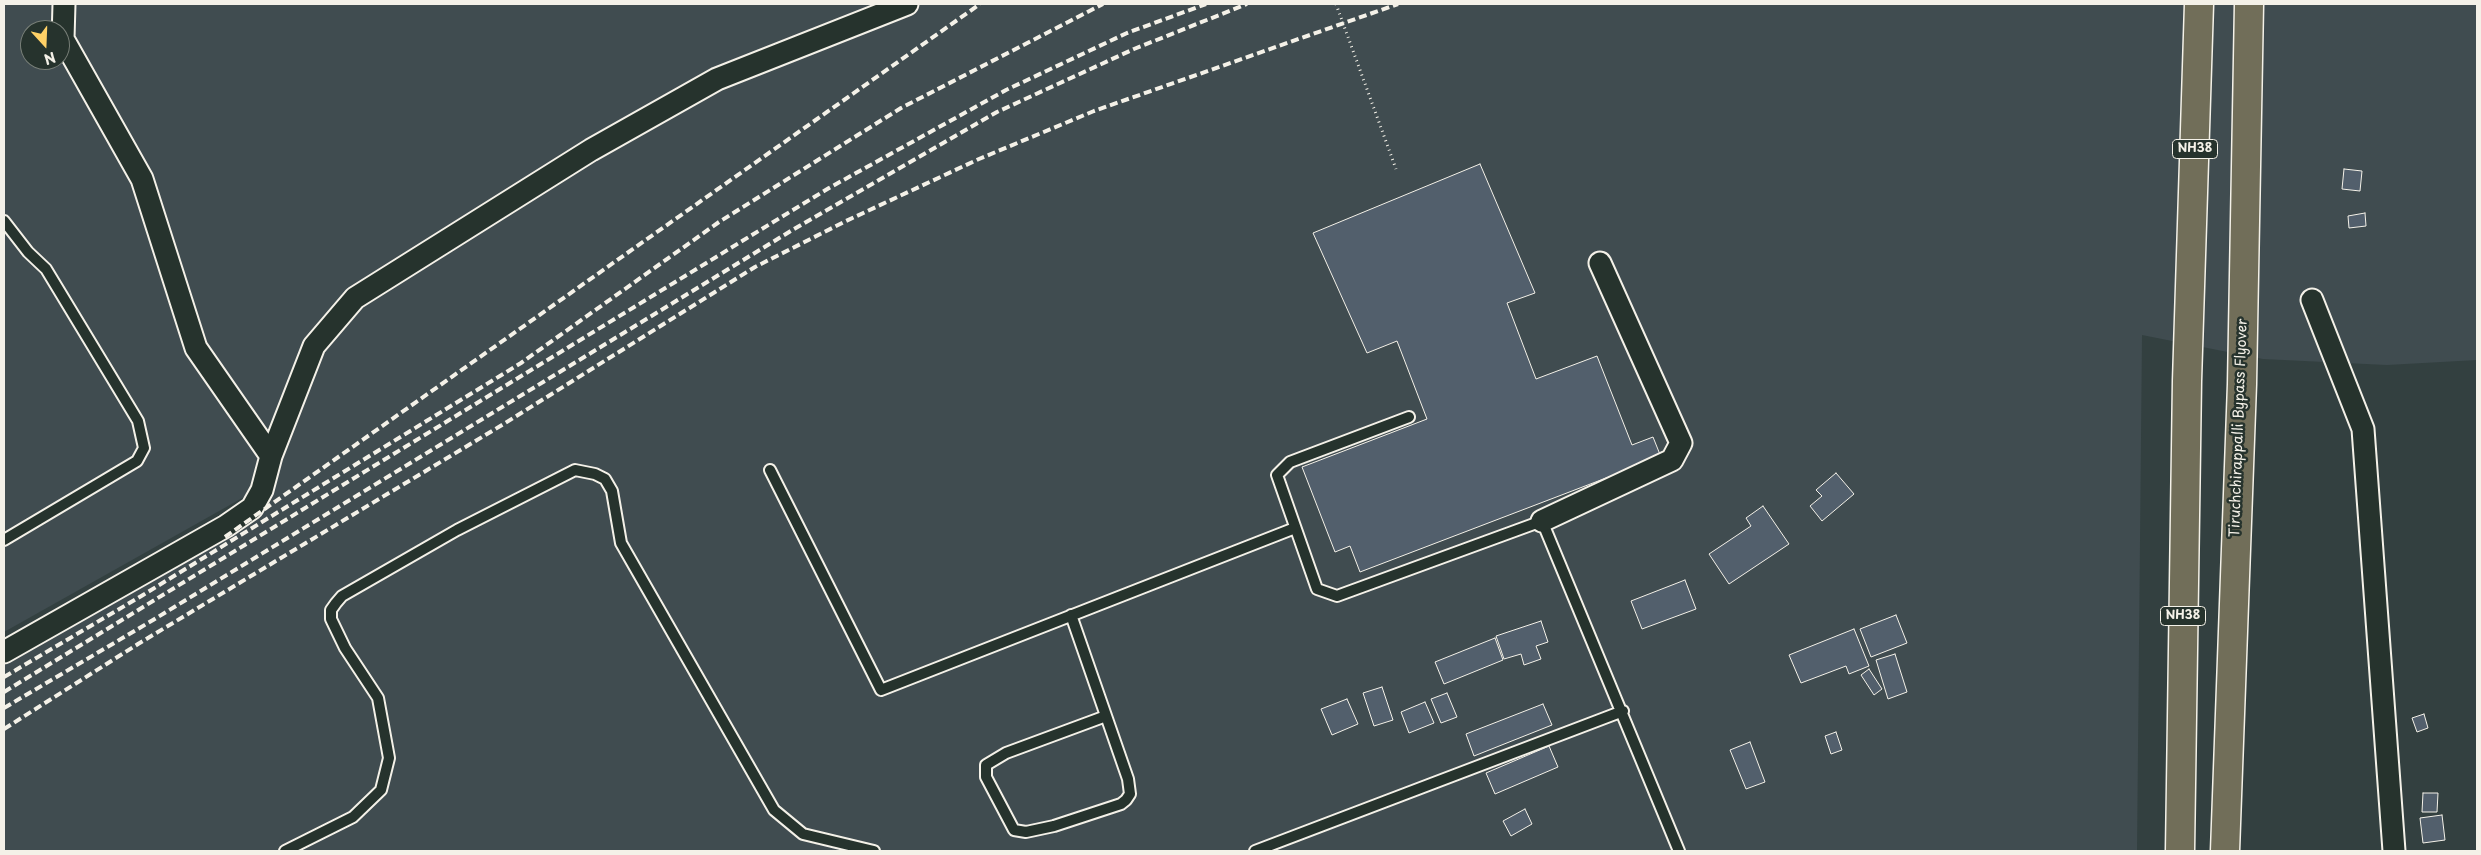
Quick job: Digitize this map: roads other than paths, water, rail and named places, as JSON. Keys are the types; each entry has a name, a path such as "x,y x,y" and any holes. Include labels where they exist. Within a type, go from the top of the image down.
{"highway":[{"name":"NH38","path":"2180,851 2187,381 2199,4"},
{"name":"Tiruchchirappalli Bypass Flyover","path":"2225,851 2242,384 2249,4"}],"street":[{"path":"64,4 63,39 142,179 196,348 271,456"},
{"path":"4,652 226,526 252,508 262,490 271,456 314,346 355,298 591,150 717,79 907,4"},
{"path":"1542,521 1672,460 1681,443 1600,263"},
{"path":"2312,300 2363,429 2394,851"}],"lane":[{"path":"4,222 28,252 46,270 138,421 144,448 137,461 4,540"},
{"path":"1409,417 1290,462 1277,475 1317,589 1338,596 1542,521 1623,711 1679,851"},
{"path":"285,851 353,817 381,790 389,758 378,698 345,648 331,620 331,610 336,603 342,596 457,530 575,470 584,470 605,479 612,491 621,543 774,810 802,834 874,851"},
{"path":"770,470 881,690 1296,528"},
{"path":"1072,616 1128,779 1130,794 1126,800 1054,826 1026,832 1014,830 986,777 986,765 1006,753 1106,716"},
{"path":"1255,851 1623,711"}],"railway":[{"path":"225,537 980,4"},
{"path":"4,677 143,595 521,363 719,222 901,108 1103,4"},
{"path":"4,692 829,188 1006,90 1127,33 1206,4"},
{"path":"4,708 153,620 794,229 997,112 1134,49 1247,4"},
{"path":"4,729 138,644 502,425 755,267 846,221 979,159 1094,111 1398,4"}]}
